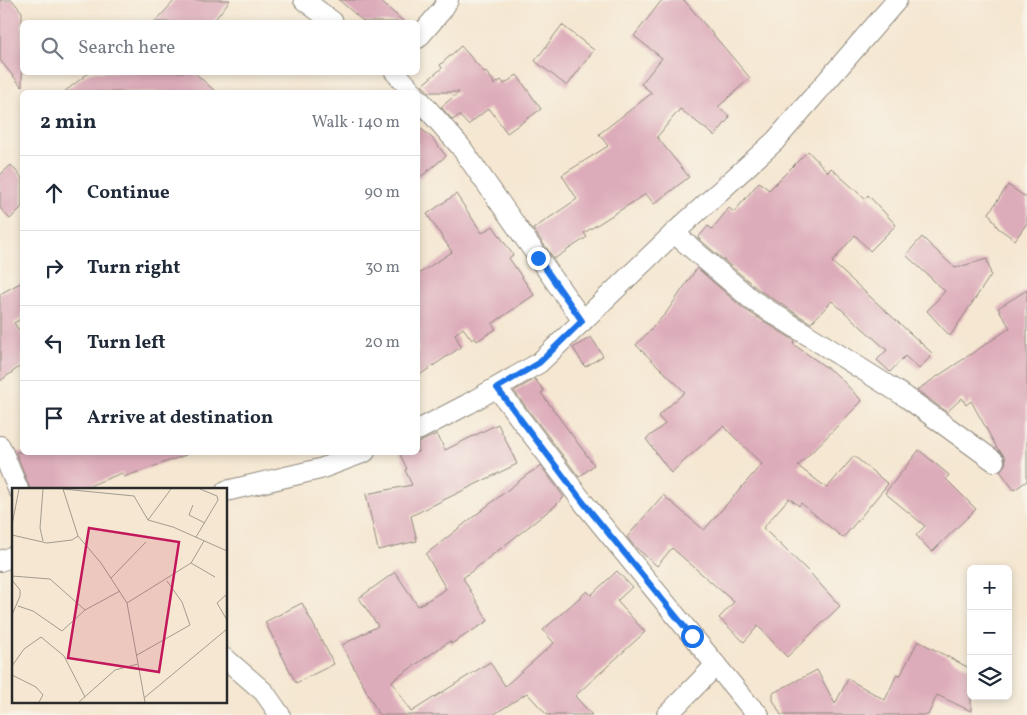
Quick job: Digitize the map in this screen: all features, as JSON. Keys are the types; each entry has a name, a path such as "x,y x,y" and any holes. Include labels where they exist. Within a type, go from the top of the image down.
{"street":[{"path":"304,0 330,20"},
{"path":"420,36 448,0"},
{"path":"420,429 497,388 539,363 674,233 775,141 897,0"},
{"path":"399,75 411,90"},
{"path":"420,100 460,146 582,321"},
{"path":"674,233 752,300 906,397 994,461"},
{"path":"497,388 583,502 747,703 759,715"},
{"path":"0,446 18,488"},
{"path":"228,491 320,469 358,455"},
{"path":"0,561 12,557"},
{"path":"228,661 264,692 280,715"},
{"path":"667,715 716,665"}],"building":[{"path":"0,0 12,0 22,12 22,20 20,20 20,75 22,75 22,87 0,60"},
{"path":"175,0 230,0 215,20 157,20"},
{"path":"339,0 379,0 402,20 362,20"},
{"path":"662,0 684,0 750,78 718,107 730,117 715,136 680,109 657,137 689,177 654,204 646,194 584,233 587,237 554,259 533,229 577,199 562,175 608,146 599,134 652,93 641,84 662,58 634,36"},
{"path":"562,25 594,50 567,86 535,61"},
{"path":"461,46 485,71 494,82 494,85 501,80 504,84 517,75 541,109 507,133 489,108 468,125 459,115 453,120 441,107 459,92 429,92 422,85 442,68 440,65"},
{"path":"86,75 197,75 214,90 67,90"},
{"path":"420,128 432,138 446,156 420,177"},
{"path":"808,151 828,172 831,168 865,199 868,195 896,225 870,251 855,235 832,262 933,354 919,369 905,356 890,372 877,360 887,350 832,301 811,323 759,290 698,238 708,226 712,229 729,208 734,212 759,182 769,190"},
{"path":"11,165 20,176 20,209 10,219 0,208 0,175"},
{"path":"1008,185 1027,198 1027,223 1015,240 998,228 989,213"},
{"path":"456,194 482,233 493,226 513,255 509,258 534,295 492,324 496,329 477,341 475,338 472,340 463,328 455,334 461,347 420,375 420,273 452,252 427,214"},
{"path":"922,237 955,268 987,259 991,275 950,336 927,311 945,291 906,255"},
{"path":"697,268 744,309 795,341 793,344 837,375 862,401 798,466 827,488 854,456 888,484 843,538 801,503 799,506 789,498 763,528 810,573 840,606 787,657 758,626 744,642 719,618 734,602 672,548 657,566 634,546 627,537 663,495 704,530 762,464 723,426 671,473 646,439 665,424 658,416 685,392 636,345 666,313"},
{"path":"20,283 20,319 14,323 20,332 20,366 0,381 0,294"},
{"path":"1027,290 1027,481 1014,490 1000,471 1006,463 1005,456 997,448 971,401 966,405 962,398 947,412 917,390 1010,328 998,308"},
{"path":"591,337 603,356 585,367 573,348"},
{"path":"535,379 544,391 541,393 594,465 579,477 514,391"},
{"path":"498,424 517,464 411,516 417,541 378,550 366,494 412,485 400,455 420,455 420,442 437,434 445,450"},
{"path":"919,450 949,475 946,479 976,509 932,552 916,535 925,526 885,493"},
{"path":"16,452 20,452 20,455 186,455 124,477 122,473 82,488 30,488"},
{"path":"541,466 564,497 463,578 488,621 451,644 450,641 392,681 411,712 490,662 505,686 554,643 543,630 587,591 591,595 617,571 632,587 617,601 645,632 575,696 592,715 547,715 527,693 493,715 379,715 342,645 378,626 359,598 395,572 418,606 446,589 426,554 528,474"},
{"path":"302,603 334,664 296,683 265,622"},
{"path":"918,641 967,667 967,700 971,700 971,711 937,695 928,715 781,715 773,700 773,693 817,670 835,704 848,679 885,700 897,674 900,676"}],"route":[{"path":"538,258 582,321 539,363 497,388 583,502 692,636"}]}
